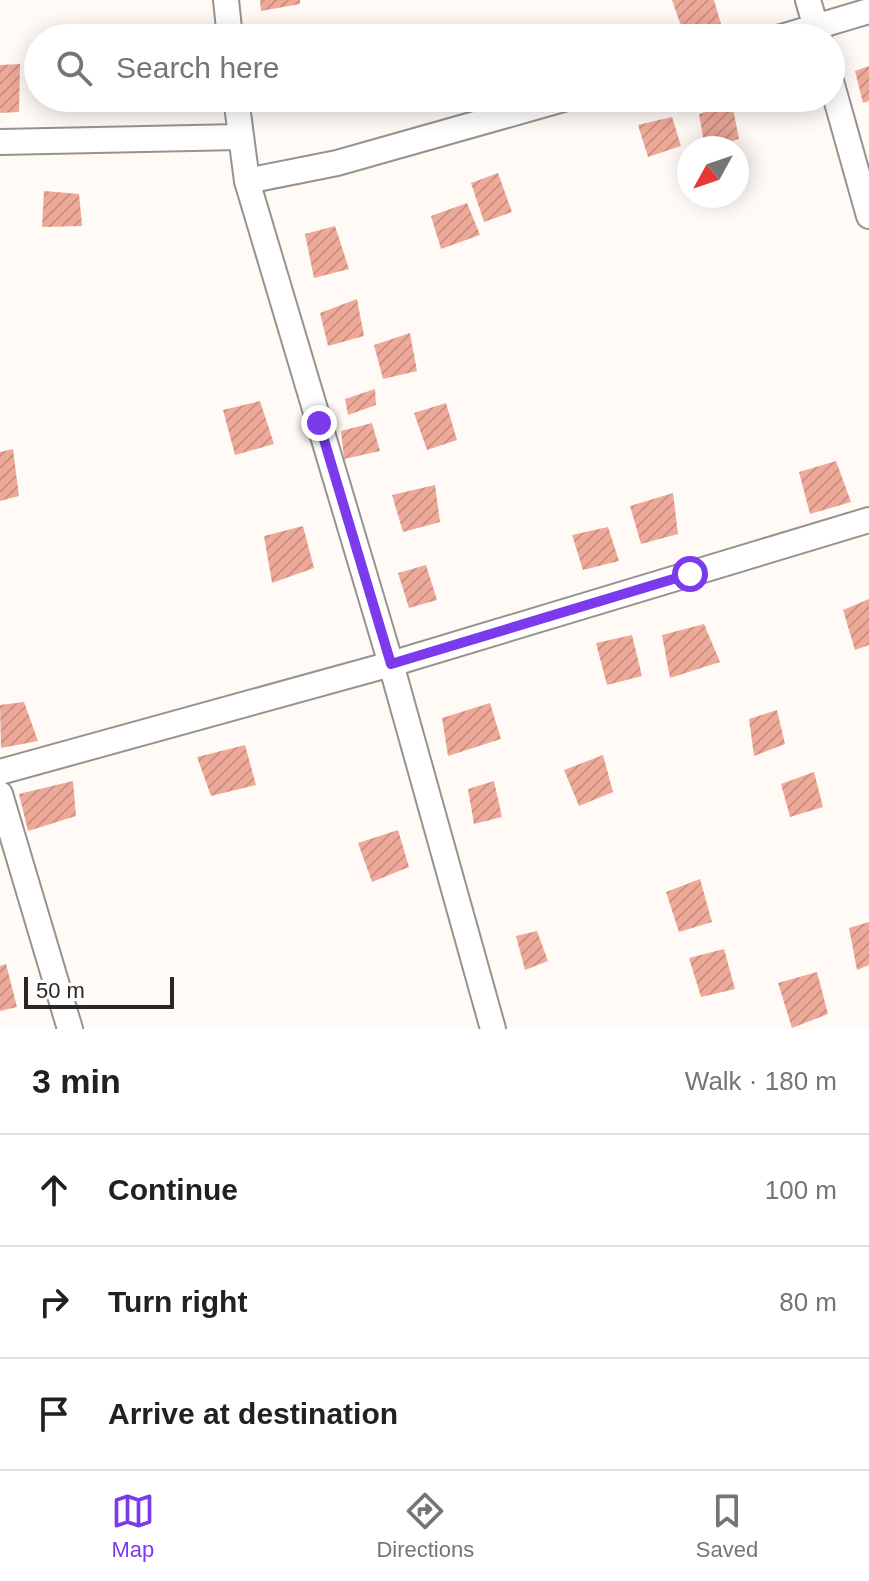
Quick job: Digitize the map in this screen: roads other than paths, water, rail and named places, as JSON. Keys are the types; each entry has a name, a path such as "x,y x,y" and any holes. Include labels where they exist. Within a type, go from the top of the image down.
{"street":[{"path":"226,0 229,24"},
{"path":"808,0 815,24"},
{"path":"838,24 869,11"},
{"path":"237,112 247,181 391,664 493,1029"},
{"path":"247,181 337,163 517,112"},
{"path":"840,112 869,216"},
{"path":"0,142 240,137"},
{"path":"0,772 391,664 869,520"},
{"path":"0,794 70,1029"}]}
